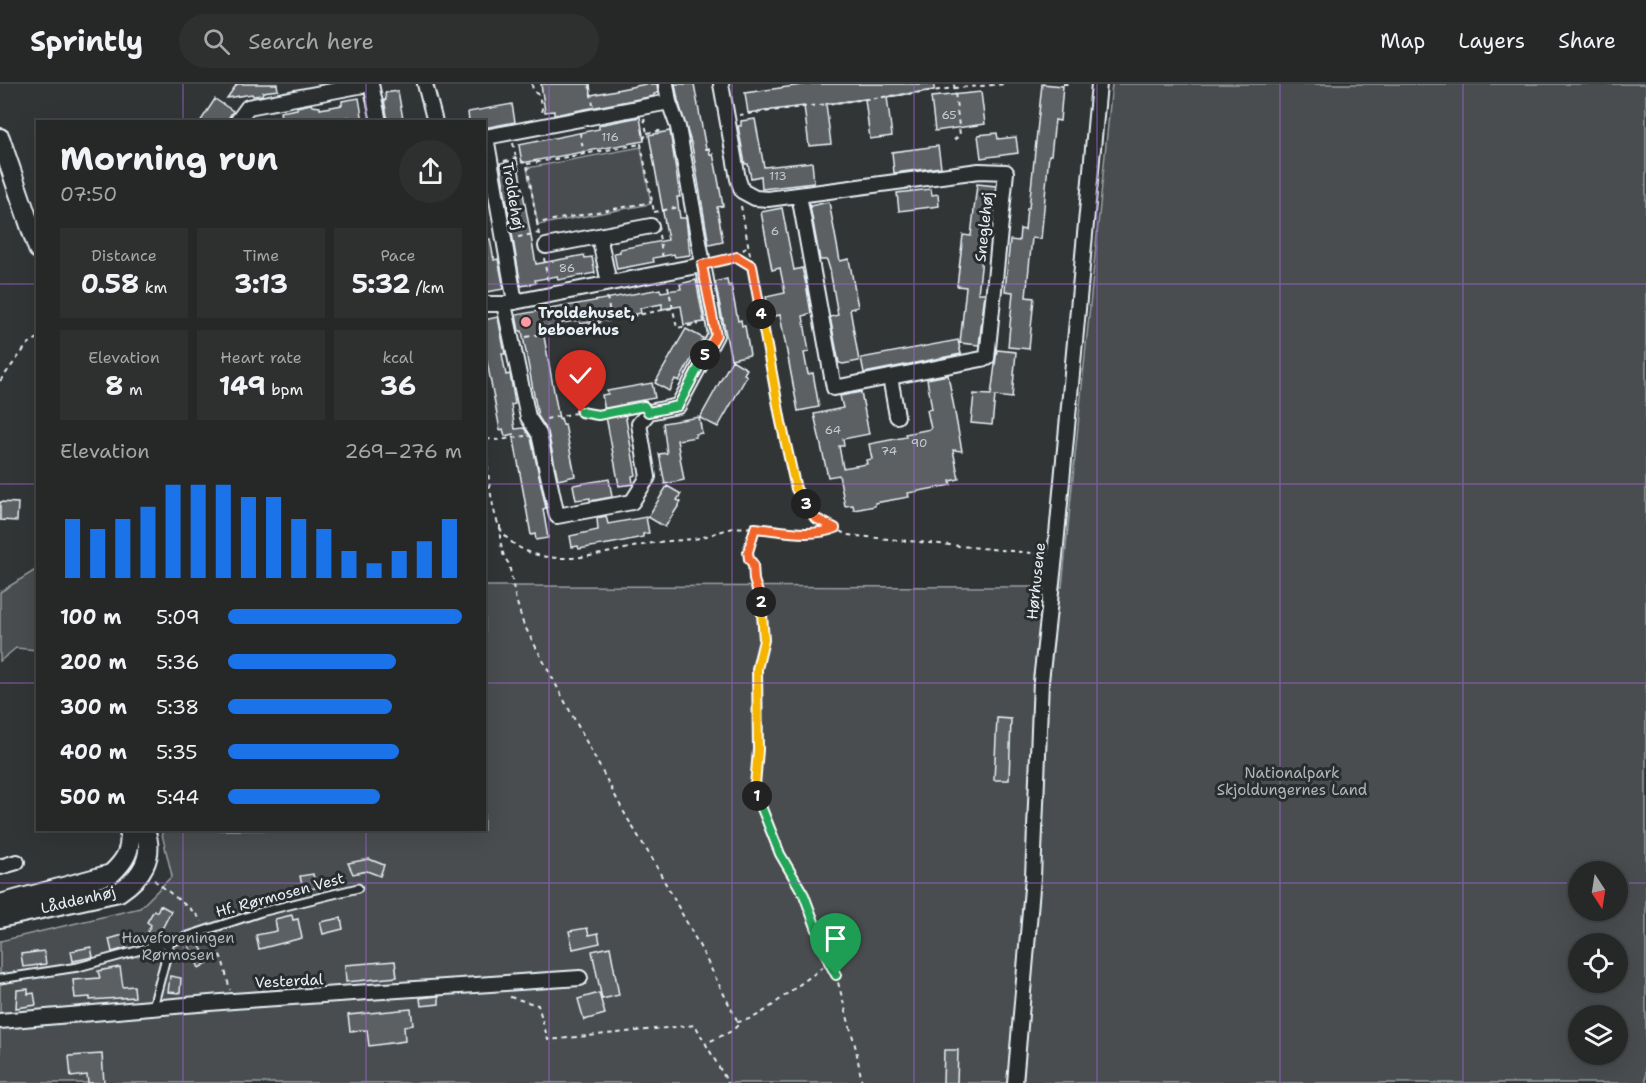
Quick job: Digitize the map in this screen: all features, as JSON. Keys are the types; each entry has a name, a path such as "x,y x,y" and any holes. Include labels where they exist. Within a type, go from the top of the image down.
{"street":[{"path":"238,120 248,107 370,84 379,120"},
{"path":"424,84 434,120"},
{"path":"648,412 678,406 716,335 678,127 669,102 666,84"},
{"path":"721,84 742,191"},
{"name":"Hørhusene","path":"1015,1083 1033,878 1041,681 1055,556 1099,84"},
{"name":"Troldehøj","path":"648,412 639,424 648,477 632,502 557,516 539,434 528,417 512,340 504,240 486,137 669,102"},
{"path":"0,138 36,243"},
{"name":"Sneglehøj","path":"742,191 755,198 768,199 979,171 1006,172 987,358 834,388 799,195"},
{"path":"546,246 655,226"},
{"path":"599,236 607,284"},
{"path":"486,304 510,303 702,265"},
{"path":"890,377 897,416"},
{"name":"Låddenhøj","path":"0,904 111,874 123,863 128,854 129,831"},
{"name":"Låddenhøj","path":"0,918 119,892 133,882 143,870 149,855 145,831"},
{"path":"0,867 17,862"},
{"name":"Vesterdal","path":"0,1021 153,1007 580,978"}],"lane":[{"name":"Hf. Rørmosen Vest","path":"0,979 78,967 170,942 261,912 358,888"},
{"path":"153,1007 170,942"}],"path":[{"path":"532,84 533,91 539,95 546,125"},
{"path":"589,84 595,116"},
{"path":"727,117 955,86 1008,84"},
{"path":"1063,84 1068,84"},
{"path":"954,140 960,135 955,86"},
{"path":"642,107 646,133 641,144 655,226 677,328 713,321"},
{"path":"577,120 584,154"},
{"path":"646,133 678,127"},
{"path":"516,158 526,164 641,144"},
{"path":"526,164 537,223"},
{"path":"742,191 741,209 781,422 796,489 815,518 847,535 1055,556"},
{"path":"654,212 692,205"},
{"path":"504,240 539,233"},
{"path":"702,265 737,257 748,244"},
{"path":"737,257 752,266"},
{"path":"607,284 611,320"},
{"path":"543,297 550,332"},
{"path":"512,340 673,308"},
{"path":"0,381 28,344 36,339"},
{"path":"531,422 581,412 598,415 644,406 648,412"},
{"path":"486,439 499,440 539,434"},
{"path":"486,450 494,509 504,535 522,549 537,554 575,558 657,542 702,537 730,529 826,532 835,528"},
{"path":"500,525 500,540 504,557 509,564 523,623 626,816 654,861 737,1022 737,1026 732,1031 706,1043"},
{"path":"755,528 748,552 753,564 754,580 762,606 764,640 757,669 759,713 755,789 780,854 812,911 829,962 836,975 848,1017 862,1083"},
{"path":"737,1022 748,1020 765,1011 813,977 829,962"},
{"path":"492,985 494,992 537,1005 548,1040 695,1025 728,1083"}],"green space":[{"name":"Nationalpark Skjoldungernes Land","path":"1112,84 1646,84 1646,1083 0,1083 0,941 140,908 172,876 161,831 486,831 486,586 1062,587"},
{"path":"641,147 651,204 538,225 527,168"},
{"path":"36,570 36,650 16,648 0,661 0,592"}],"building":[{"path":"237,84 277,84 278,90 263,92 262,95 253,96 252,94 227,98"},
{"path":"541,84 590,84 591,95 646,84 657,84 658,93 654,96 554,115 554,111 545,112"},
{"path":"675,84 694,84 706,149 709,148 710,155 713,154 723,206 717,207 723,242 709,245 692,146"},
{"path":"809,84 934,84 934,90 887,97 892,136 870,139 865,99 826,104 831,144 809,146 804,106 748,113 745,93"},
{"path":"1042,84 1063,86 1060,121 1055,120 1051,155 1049,155 1041,239 1032,238 1026,297 1034,298 1029,349 1008,347 1013,292 1005,291 1010,240 1019,241 1020,229 1025,230 1027,208 1029,208"},
{"path":"398,91 403,119 388,120 385,93"},
{"path":"981,92 985,124 935,131 931,97"},
{"path":"359,98 363,120 350,120 349,117 334,120 282,120 280,112 311,104 320,109 342,105 342,101"},
{"path":"215,99 233,111 227,120 201,120"},
{"path":"512,104 515,122 486,128 486,120 469,120 468,112"},
{"path":"640,117 644,141 522,163 519,145 599,129 599,125"},
{"path":"755,119 764,167 812,162 814,183 762,189 761,176 751,178 748,164 745,164 738,126 741,126 741,121"},
{"path":"670,131 680,197 677,197 680,218 686,218 690,255 675,257 674,254 653,258 654,262 617,269 614,253 620,252 620,249 668,240 649,135"},
{"path":"997,133 998,139 1016,137 1018,153 981,158 978,135"},
{"path":"938,146 941,167 894,173 892,152"},
{"path":"517,160 536,264 584,255 585,258 592,257 595,273 558,280 557,276 535,280 536,283 521,286 500,163"},
{"path":"977,184 996,186 991,233 984,233 978,293 985,293 979,345 960,343 966,287 957,286 963,235 971,236"},
{"path":"931,189 932,195 938,194 939,206 899,211 897,193"},
{"path":"829,202 840,261 849,259 858,307 850,309 859,361 843,364 839,363 830,317 838,315 830,270 827,260 820,260 810,206"},
{"path":"782,208 794,270 802,268 806,284 811,313 803,316 809,352 804,353 808,374 813,373 819,407 798,411 780,315 770,317 766,297 785,293 780,268 772,270 761,212"},
{"path":"486,239 490,239 494,260 498,259 504,289 486,292"},
{"path":"727,279 728,286 731,285 738,321 741,320 742,326 745,326 750,355 731,359 715,282"},
{"path":"696,280 704,322 684,325 681,306 662,309 662,304 640,308 641,313 580,324 579,320 558,324 559,328 543,331 559,419 561,418 563,425 565,424 575,476 558,480 548,432 538,416 522,331 519,331 516,315 660,289 661,292 681,289 680,284"},
{"path":"498,317 505,354 502,354 506,375 510,374 515,404 511,405 515,429 524,428 531,438 546,508 543,509 548,538 536,540 535,534 531,535 513,434 505,436 503,429 500,430 486,356 486,320"},
{"path":"686,329 703,338 679,381 675,379 669,391 655,383"},
{"path":"958,340 961,354 864,373 861,358"},
{"path":"997,350 1016,352 1012,398 995,396 992,425 971,423 974,394 991,395"},
{"path":"732,360 747,369 744,374 747,376 718,427 700,418"},
{"path":"948,375 962,451 953,450 959,479 950,481 951,485 908,493 909,497 875,503 875,506 854,510 853,505 845,506 839,475 828,477 814,414 843,408 840,396 861,392 869,434 843,439 844,446 839,446 843,468 867,464 866,460 872,459 869,444 906,437 905,434 931,429 927,410 932,409 927,379"},
{"path":"652,383 655,398 626,403 627,408 624,408 636,475 632,476 633,484 619,486 602,395 608,394 607,391"},
{"path":"699,417 702,433 695,434 696,437 677,440 684,480 665,484 659,454 667,453 663,423"},
{"path":"609,479 612,497 590,501 590,498 576,500 573,485"},
{"path":"667,486 681,494 677,500 681,502 665,527 648,517"},
{"path":"0,502 18,503 17,521 0,520"},
{"path":"606,516 608,524 646,517 649,533 643,534 643,537 614,543 579,549 578,546 572,547 570,536 598,530 597,518"},
{"path":"997,718 1011,719 1009,780 994,780"},
{"path":"369,859 384,865 380,876 367,871 353,874 348,863"},
{"path":"313,874 316,888 303,890 300,876"},
{"path":"160,905 171,911 163,927 141,944 151,925 147,922 154,910 157,912"},
{"path":"292,915 293,920 298,919 302,938 259,949 256,935 277,931 275,919"},
{"path":"341,918 343,929 323,934 320,922"},
{"path":"587,928 589,935 598,933 600,943 573,949 569,931"},
{"path":"123,935 126,948 112,952 109,939"},
{"path":"196,939 209,962 199,968 187,942"},
{"path":"91,947 93,957 73,961 71,951"},
{"path":"610,947 619,995 602,999 592,951"},
{"path":"44,951 46,964 23,967 21,954"},
{"path":"395,961 397,977 346,982 345,965"},
{"path":"120,967 123,987 134,986 135,997 90,1000 90,997 75,998 73,980 100,978 98,971"},
{"path":"170,976 181,978 180,993 168,992"},
{"path":"28,989 28,994 34,993 36,1005 16,1008 17,990"},
{"path":"599,993 605,1014 584,1020 578,999"},
{"path":"439,996 439,1004 421,1006 420,998"},
{"path":"411,1009 413,1025 404,1026 405,1041 369,1046 367,1030 350,1031 348,1015"},
{"path":"944,1050 958,1050 957,1083 943,1083"},
{"path":"102,1054 104,1083 88,1083 87,1075 71,1077 69,1056"}],"place":[{"name":"Troldehuset, beboerhus","path":"526,322"}],"route":[{"path":"581,412 598,415 644,406 648,412 678,406 716,335 702,265 737,257 752,266 796,489 815,518 835,528 826,532 805,532 755,528 748,552 753,564 754,580 762,606 764,640 757,669 759,713 755,789 780,854 812,911 829,962 836,975"}],"park label":[{"name":"Haveforeningen Rørmosen","path":"178,946"}]}
